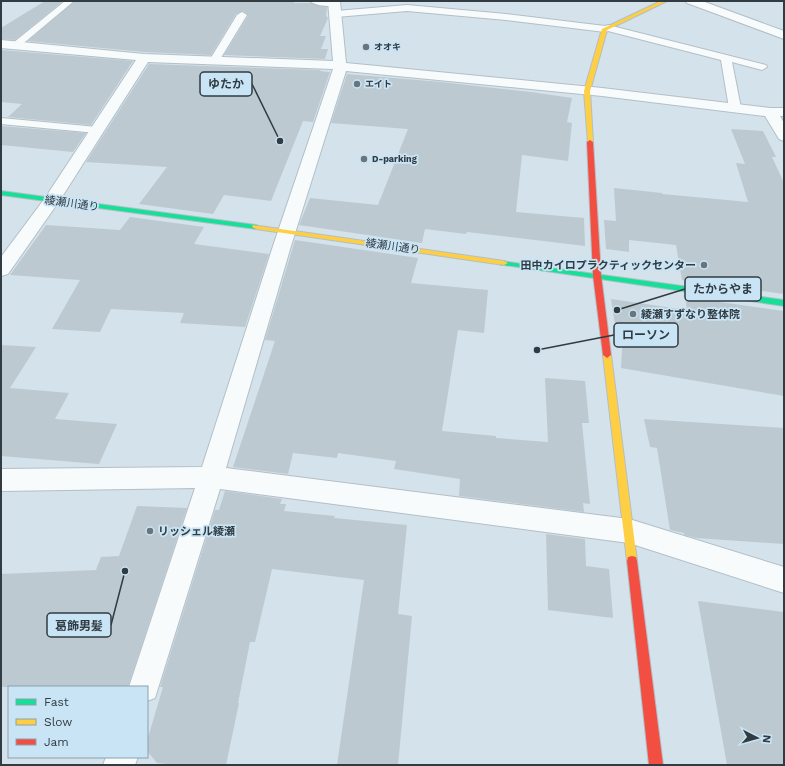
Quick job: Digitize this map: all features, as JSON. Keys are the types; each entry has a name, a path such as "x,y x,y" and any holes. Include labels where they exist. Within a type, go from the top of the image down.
{"street":[{"path":"656,765 596,275 587,92 606,29 665,1"},
{"path":"691,1 784,35"},
{"path":"144,686 211,477 286,231 340,67 335,6"},
{"path":"1,44 144,58 328,65 777,112 784,136"},
{"path":"1,270 52,200 144,58"},
{"name":"綾瀬川通り","path":"1,193 286,231 784,303"},
{"path":"1,480 211,477 628,531 784,580"}],"lane":[{"path":"16,45 70,1"},
{"path":"314,1 335,6 407,8 506,17 606,29 762,66"},
{"path":"214,61 242,15"},
{"path":"726,58 735,108"},
{"path":"1,121 97,130"}],"building":[{"path":"45,1 63,1 15,40 1,39 1,28"},
{"path":"75,1 295,1 294,3 311,3 327,7 326,16 328,18 320,36 326,36 321,49 328,49 325,59 224,55 248,16 243,11 236,14 211,55 144,52 28,41"},
{"path":"1,50 133,61 91,125 8,117 22,104 1,102"},
{"path":"149,64 321,70 320,71 330,72 313,122 303,121 271,201 224,195 213,214 139,204 167,167 86,162"},
{"path":"347,74 441,82 572,98 567,122 572,123 568,161 522,155 516,212 584,218 585,246 467,232 466,234 425,229 422,243 299,225 310,198 378,205 408,129 331,123"},
{"path":"1,126 86,133 73,152 1,145"},
{"path":"731,129 763,131 776,157 772,157 784,183 784,294 682,280 676,245 629,240 629,252 606,249 604,220 616,221 614,188 748,202 736,163 745,164"},
{"path":"130,217 204,227 194,244 269,254 245,327 180,323 184,313 111,309 100,332 52,329 80,280 10,275 46,225 120,230"},
{"path":"295,240 418,258 411,283 488,290 484,333 458,330 442,431 496,436 496,438 548,442 545,378 585,381 589,423 582,423 590,504 583,503 584,512 459,496 460,479 394,469 396,461 338,453 337,458 293,453 288,474 233,467 275,341 265,340"},
{"path":"685,297 784,311 784,396 621,368 623,332 616,331 611,299 687,310"},
{"path":"1,345 36,347 10,388 69,393 55,419 117,424 99,464 1,456"},
{"path":"644,419 784,428 784,544 696,538 684,535 684,533 670,530 657,448 650,447"},
{"path":"225,491 282,499 280,504 286,504 284,511 335,516 334,518 407,525 398,614 412,616 398,765 337,765 364,580 272,569 255,642 250,642 226,765 177,765 157,763 148,752 148,738 163,687 160,687 215,510 219,510"},
{"path":"137,506 187,508 128,686 1,687 1,574 96,570 101,557 119,556"},
{"path":"546,534 585,539 586,566 609,569 613,618 548,610"},
{"path":"698,601 784,612 784,765 727,765"}],"traffic: fast":[{"path":"1,193 256,227"},
{"path":"504,263 784,303"}],"traffic: slow":[{"path":"590,142 587,91 605,29 665,1"},
{"path":"256,227 504,263"},
{"path":"607,355 632,561"}],"traffic: jam":[{"path":"590,142 597,275 607,355"},
{"path":"632,561 656,765"}],"place":[{"name":"オオキ","path":"366,47"},
{"name":"エイト","path":"357,84"},
{"name":"ゆたか","path":"280,141"},
{"name":"D-parking","path":"364,159"},
{"name":"田中カイロプラクティックセンター","path":"704,265"},
{"name":"たからやま","path":"617,310"},
{"name":"綾瀬すずなり整体院","path":"633,314"},
{"name":"ローソン","path":"537,350"},
{"name":"リッシェル綾瀬","path":"150,531"},
{"name":"葛飾男髪","path":"125,571"}]}
